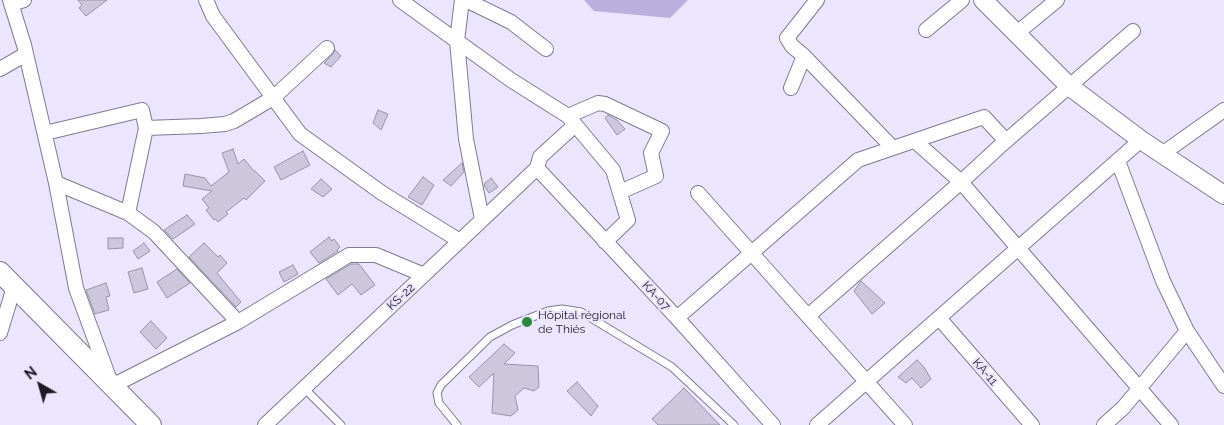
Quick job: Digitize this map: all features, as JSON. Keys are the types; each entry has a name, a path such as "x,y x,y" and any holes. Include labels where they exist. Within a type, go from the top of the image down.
{"main road":[{"path":"0,272 151,425"}],"street":[{"path":"206,0 213,16 300,134 382,193 460,241"},
{"path":"400,0 511,80 571,120 612,170 628,220 605,242"},
{"path":"462,0 457,41 466,139 482,219"},
{"path":"466,0 511,22 546,49"},
{"path":"817,0 787,38 792,46 893,148"},
{"path":"926,30 962,0"},
{"path":"982,0 1069,86 1141,140 1222,191"},
{"path":"1017,33 1057,0"},
{"path":"15,1 56,183 76,288 112,386 238,322 349,255 376,255 424,274"},
{"path":"808,316 1133,31"},
{"path":"146,128 225,124 234,121 273,98 327,48"},
{"path":"0,69 26,54"},
{"path":"791,88 804,56"},
{"name":"KS-22","path":"265,425 536,168 540,157 571,120 598,103 605,104 662,131 651,153 656,176 620,192"},
{"path":"45,133 142,110 146,128 128,213"},
{"path":"1162,154 1224,110"},
{"path":"677,318 858,160 984,117 1006,141"},
{"path":"915,140 961,182 1171,425"},
{"path":"817,425 1141,140"},
{"path":"1118,161 1163,281 1187,331 1224,386"},
{"name":"KA-07","path":"536,168 677,318 773,425"},
{"path":"56,183 128,213 154,232 238,322"},
{"path":"698,193 905,425"},
{"path":"0,333 14,287"},
{"name":"KA-11","path":"939,318 1032,425"},
{"path":"1104,425 1123,408 1187,331"}],"lane":[{"path":"457,425 439,404 438,393 440,385 490,337 548,311 562,309 581,312 672,367 734,425"},
{"path":"304,388 341,425"}],"shaded area":[{"path":"584,0 688,0 670,18 594,11"}],"building":[{"path":"78,0 107,0 86,16 79,8 82,5"},
{"path":"335,50 341,56 331,67 324,63"},
{"path":"378,110 388,114 381,130 373,123"},
{"path":"608,115 617,120 625,129 617,135 605,118"},
{"path":"233,149 238,164 244,159 265,181 246,200 244,198 226,212 228,214 218,222 206,210 209,208 202,199 212,191 183,186 185,174 205,178 211,186 229,172 222,153"},
{"path":"303,151 310,165 281,180 274,167"},
{"path":"462,163 464,172 451,186 443,180"},
{"path":"423,177 434,185 422,205 408,197"},
{"path":"491,178 498,187 489,193 484,184"},
{"path":"321,179 332,189 323,197 311,189"},
{"path":"187,215 195,224 173,239 164,230"},
{"path":"329,237 332,241 334,239 340,247 338,251 319,263 310,252"},
{"path":"108,238 123,238 123,248 108,249"},
{"path":"144,243 150,251 138,259 133,251"},
{"path":"204,243 227,263 217,273 241,302 236,307 189,257"},
{"path":"351,264 359,264 375,285 361,295 352,284 338,295 326,279"},
{"path":"293,265 298,274 284,282 279,272"},
{"path":"142,268 148,289 134,293 128,272"},
{"path":"177,269 190,283 167,298 157,282"},
{"path":"861,281 885,303 872,314 854,291"},
{"path":"106,283 110,296 106,297 109,310 95,314 86,290"},
{"path":"151,321 167,338 156,349 140,332"},
{"path":"504,344 515,353 504,364 538,366 539,387 534,391 524,388 515,396 518,410 511,416 492,413 494,373 479,387 469,377"},
{"path":"917,360 931,379 921,388 912,378 906,383 898,377"},
{"path":"577,382 598,406 591,416 567,391"},
{"path":"684,388 720,425 658,425 652,419"}],"place":[{"name":"Hôpital régional de Thiés","path":"527,322"}]}
